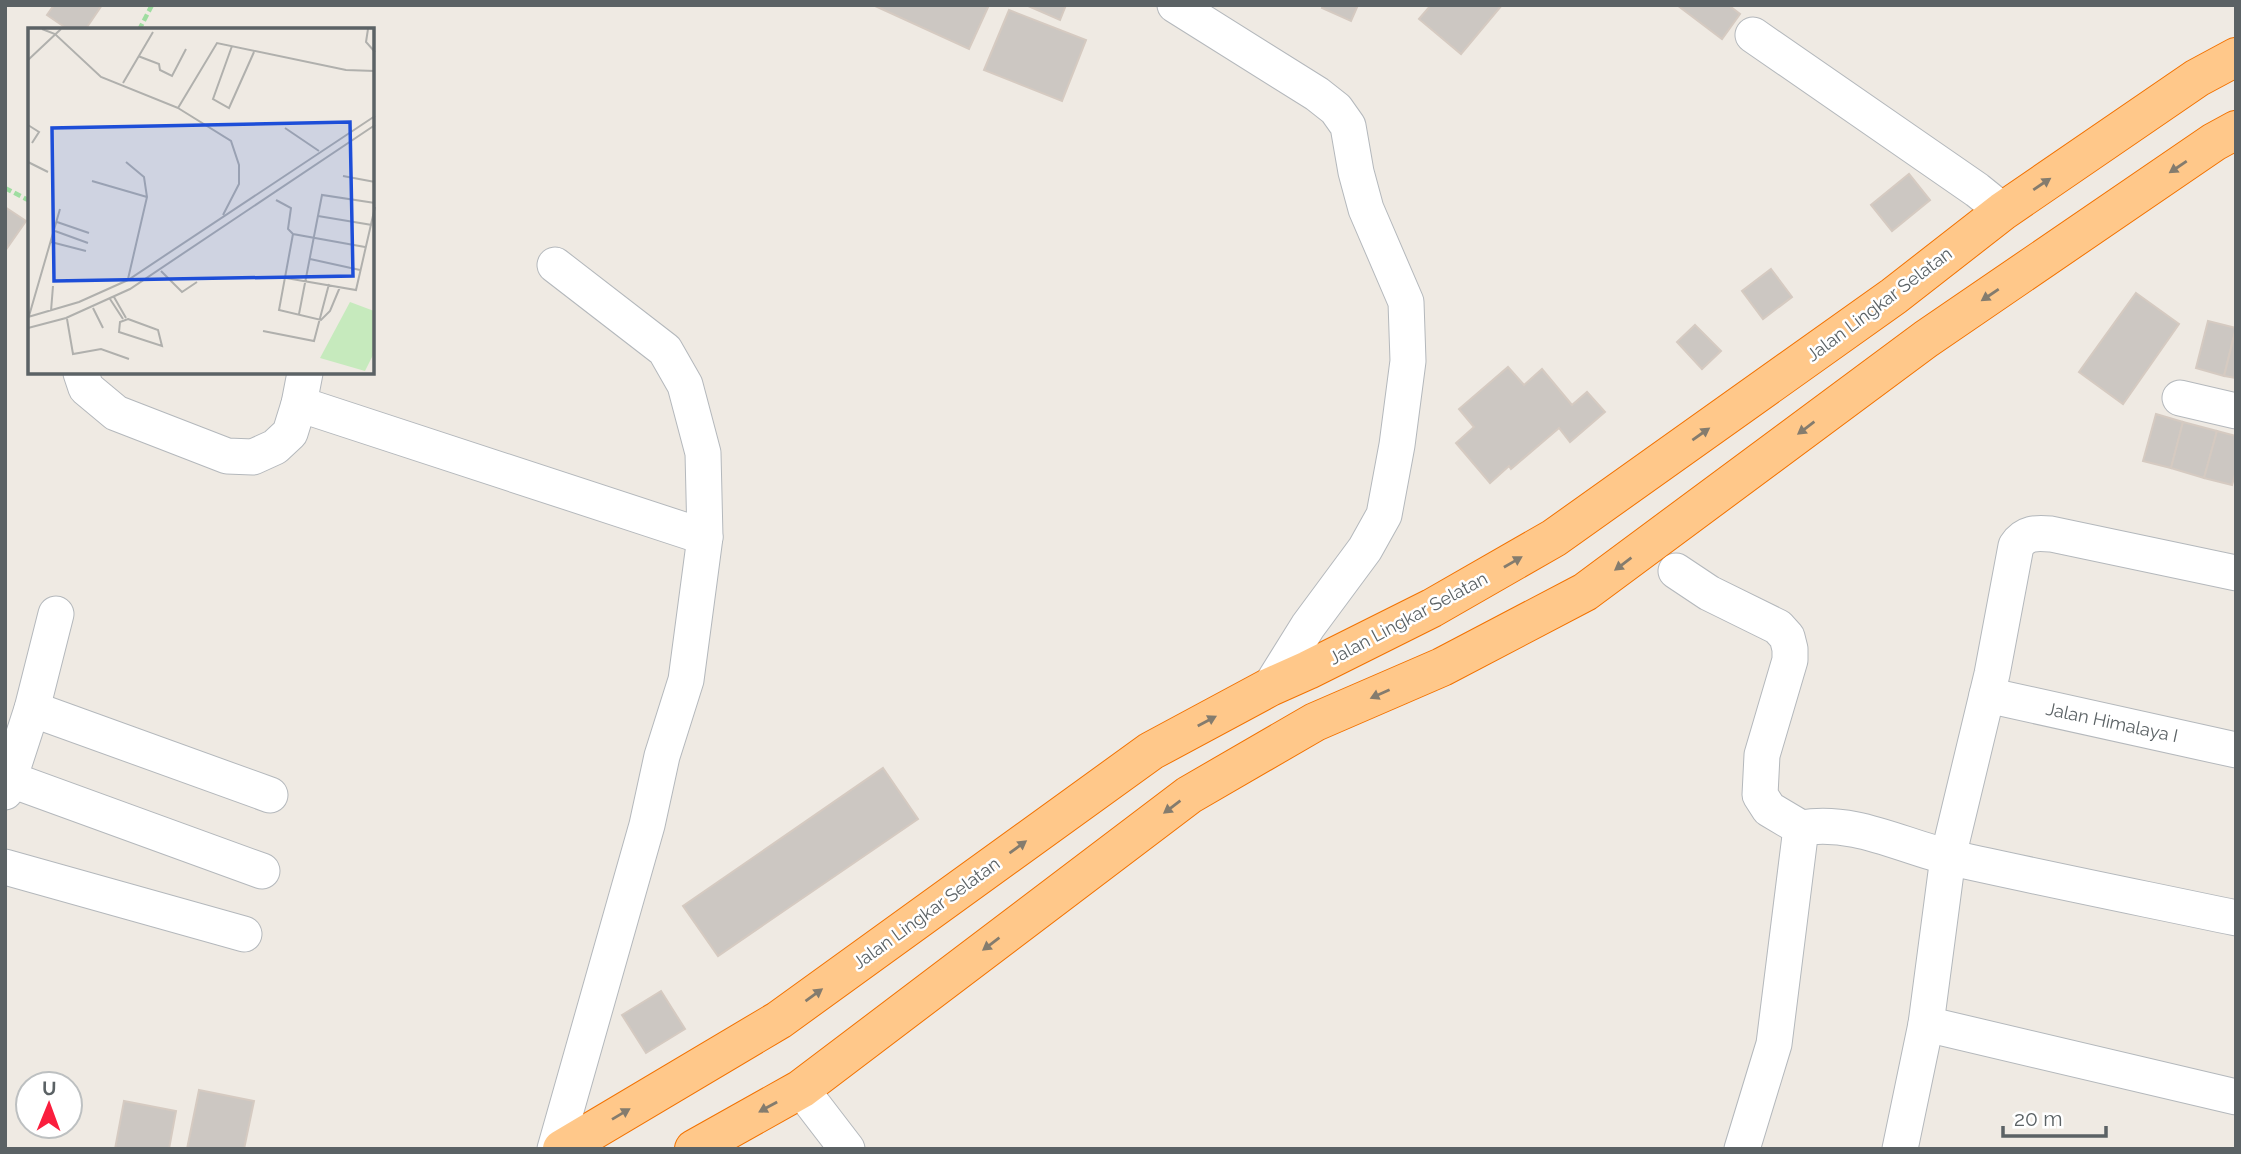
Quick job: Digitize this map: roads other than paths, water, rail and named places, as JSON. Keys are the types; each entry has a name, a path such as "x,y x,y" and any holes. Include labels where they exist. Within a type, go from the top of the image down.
{"highway":[{"name":"Jalan Lingkar Selatan","path":"562,1149 779,1020 1151,751 1270,687 1432,608 1554,538 1894,296 2003,211 2197,78 2236,57"},
{"path":"694,1149 801,1089 1189,794 1315,722 1442,667 1585,592 1926,339 2214,142 2236,130"},
{"path":"1894,296 1926,339"}],"street":[{"path":"1175,5 1336,108 1348,126 1366,209 1406,302 1408,361 1384,515 1365,549 1308,626 1270,687"},
{"path":"1753,35 1977,190 2003,211"},
{"path":"555,265 666,350 685,385 704,453 705,537 686,680 662,756 647,825 555,1149"},
{"path":"81,374 86,388 116,413 227,456 253,457 275,447 290,433 302,388 705,537"},
{"path":"2180,398 2236,411"},
{"path":"1900,1149 1926,1024 1948,857 1987,695 2016,546 2029,534 2051,534 2236,573"},
{"path":"1676,571 1709,593 1777,627 1787,637 1790,660 1762,755 1760,795 1769,809 1801,828 1820,824 1871,832 1948,857 2236,918"},
{"path":"56,614 32,709 7,785 262,871"},
{"name":"Jalan Himalaya I","path":"1987,695 2236,750"},
{"path":"32,709 270,794"},
{"path":"1742,1149 1774,1044 1801,828"},
{"path":"5,867 244,934"},
{"path":"1926,1024 2236,1097"},
{"path":"801,1089 847,1149"}]}
